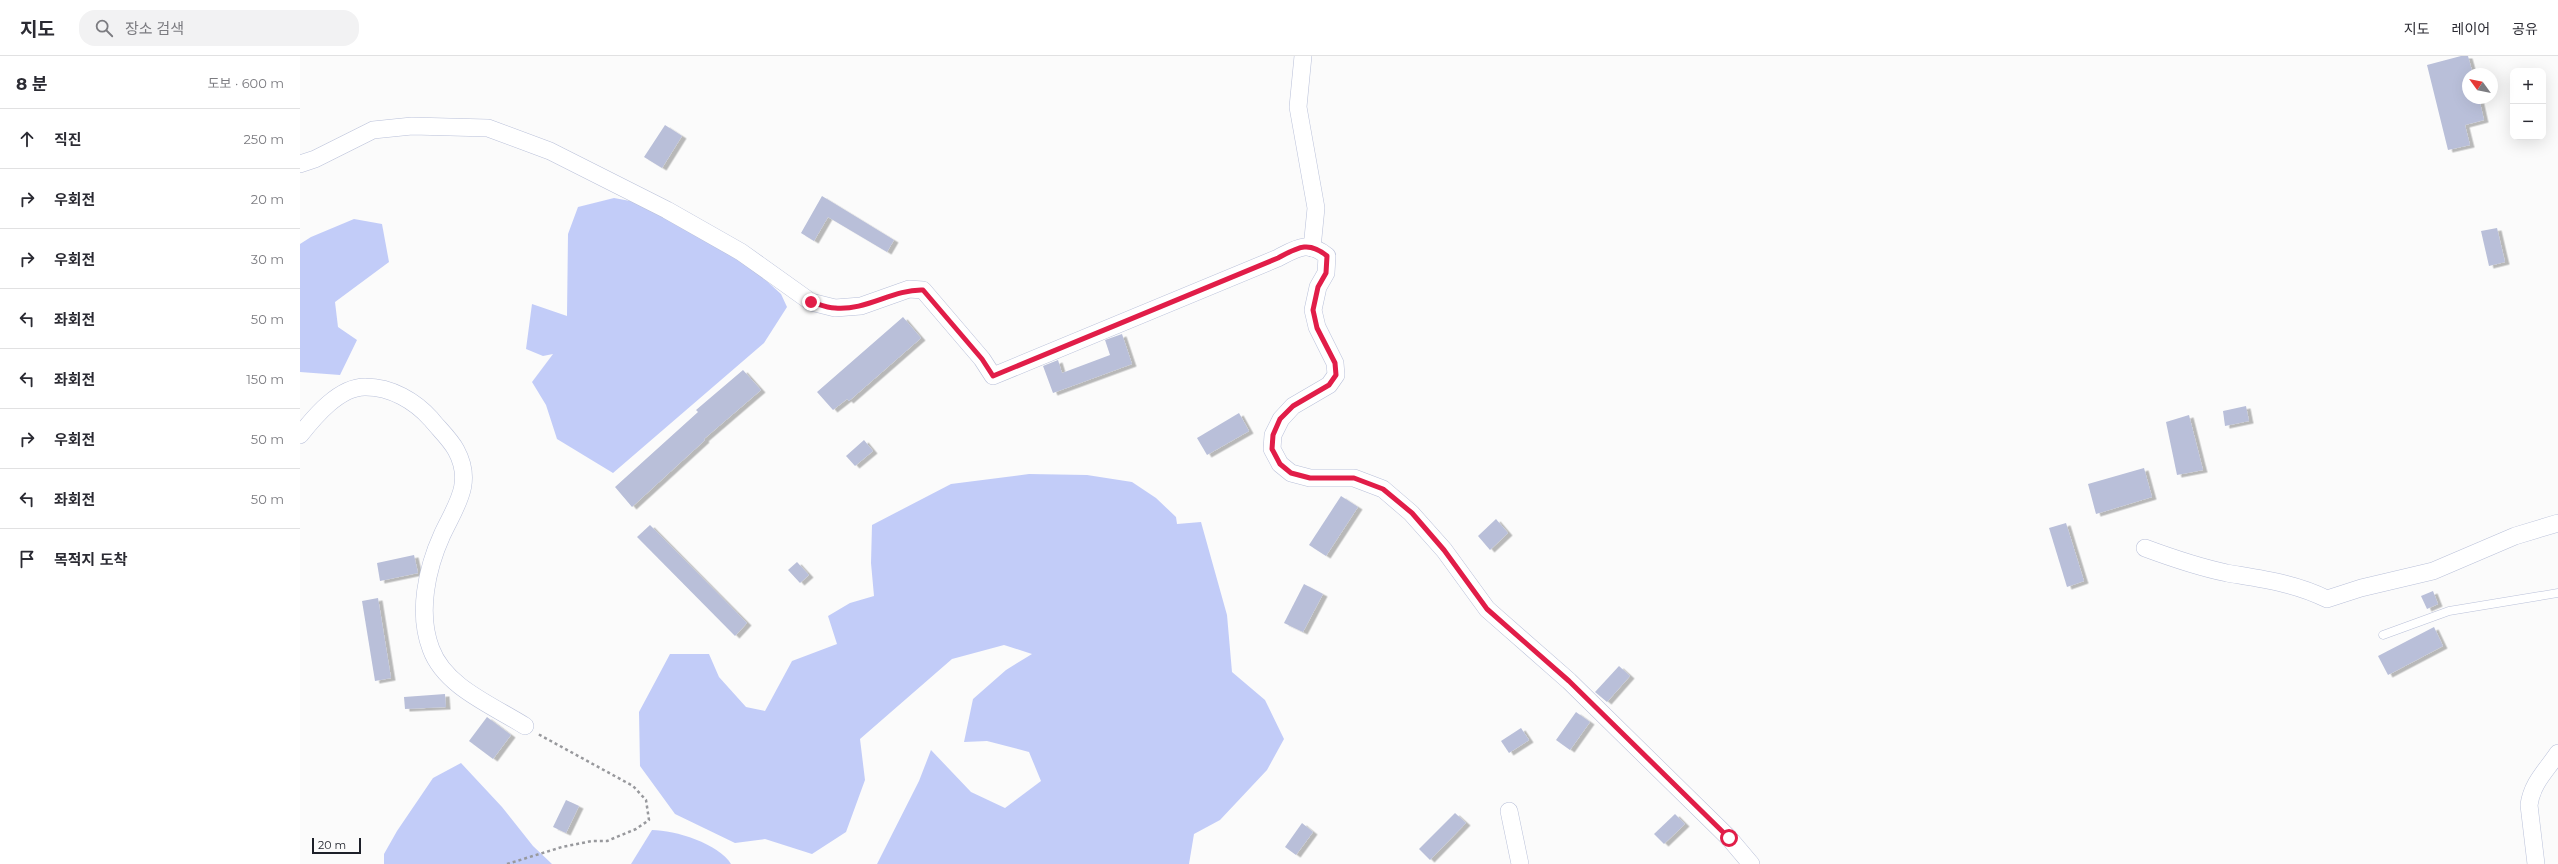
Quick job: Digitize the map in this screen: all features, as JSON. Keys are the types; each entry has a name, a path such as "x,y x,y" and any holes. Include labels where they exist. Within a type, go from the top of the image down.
{"street":[{"path":"1303,56 1298,107 1316,208 1312,248"},
{"path":"300,164 315,159 373,130 412,126 488,128 550,151 667,210 741,252 811,302 835,308 861,306 909,289 923,290 982,359 993,376 1278,258 1301,247 1318,249 1327,256 1326,273 1318,287 1313,310 1317,328 1335,363 1336,375 1329,385 1293,406 1280,419 1273,435 1272,449 1280,464 1291,473 1310,478 1354,478 1383,489 1406,508 1444,550 1487,609 1569,681 1729,838 1751,864"},
{"path":"300,435 341,395 351,388 376,387 413,402 456,449 462,466 462,497 442,536 424,597 429,643 439,665 447,676 525,726"},
{"path":"2145,548 2180,562 2279,581 2308,590 2327,599 2361,588 2432,571 2515,536 2558,522"},
{"path":"2536,864 2529,805 2530,796 2533,786 2558,753"},
{"path":"1509,811 1520,864"}],"lane":[{"path":"2384,635 2449,611 2558,593"}],"path":[{"path":"507,864 562,847 592,841 607,841 636,829 649,820 646,800 633,786 600,767 578,757 525,726"}],"shaded area":[{"path":"614,198 641,203 747,263 781,294 787,307 764,343 613,473 557,439 546,405 532,382 553,354 543,356 526,349 532,304 567,316 568,234 578,207"},
{"path":"354,219 382,224 389,262 335,302 338,327 357,340 340,375 300,372 300,244 311,237"},
{"path":"1029,474 1087,475 1132,482 1156,498 1176,517 1177,524 1201,522 1227,615 1232,672 1265,700 1284,739 1267,770 1220,820 1194,834 1189,864 877,864 919,781 931,750 971,792 1005,808 1041,781 1029,752 987,741 964,742 973,699 1006,670 1032,654 1004,645 952,659 860,739 865,780 846,832 812,854 765,839 735,843 675,814 640,766 639,712 670,654 709,654 719,677 746,707 765,711 792,661 837,644 828,616 850,603 874,596 871,563 872,525 951,484"},
{"path":"461,763 502,807 533,846 552,864 384,864 384,854 397,831 433,778"},
{"path":"652,830 684,835 707,844 717,850 731,864 631,864"}],"building":[{"path":"2461,56 2468,56 2471,68 2462,68 2462,104 2480,104 2484,120 2465,125 2470,145 2448,150 2427,65"},
{"path":"665,125 682,136 662,168 644,157"},
{"path":"822,196 894,240 887,252 828,217 814,241 801,233"},
{"path":"2497,228 2505,262 2489,266 2481,231"},
{"path":"903,317 921,338 849,401 847,399 833,410 817,392"},
{"path":"1122,334 1132,364 1053,393 1043,366 1058,360 1062,373 1110,355 1105,340"},
{"path":"743,370 761,390 704,439 705,440 632,507 615,487 698,412 696,410"},
{"path":"2246,406 2249,421 2225,426 2223,411"},
{"path":"1239,413 1249,431 1207,455 1197,438"},
{"path":"2189,415 2203,470 2177,475 2166,422"},
{"path":"864,440 873,451 855,466 846,456"},
{"path":"2144,468 2152,497 2096,514 2088,484"},
{"path":"1341,496 1358,507 1326,556 1309,545"},
{"path":"1496,519 1508,533 1490,550 1478,536"},
{"path":"2066,523 2084,581 2067,587 2049,528"},
{"path":"650,525 747,623 735,636 637,537"},
{"path":"414,555 418,573 380,581 377,563"},
{"path":"797,562 809,575 800,583 788,570"},
{"path":"1304,584 1323,594 1303,632 1284,623"},
{"path":"2433,591 2438,604 2427,609 2421,596"},
{"path":"378,598 391,678 375,681 362,601"},
{"path":"2434,627 2443,646 2388,675 2378,656"},
{"path":"1619,666 1630,676 1607,702 1595,692"},
{"path":"445,694 446,707 405,709 404,697"},
{"path":"1576,712 1590,722 1570,750 1556,740"},
{"path":"487,717 511,735 493,759 469,741"},
{"path":"1521,728 1529,740 1509,753 1501,741"},
{"path":"566,800 579,806 566,833 553,827"},
{"path":"1455,813 1466,823 1430,860 1419,849"},
{"path":"1675,814 1685,824 1664,844 1654,834"},
{"path":"1302,823 1313,832 1296,855 1285,847"}],"route":[{"path":"811,302 835,308 861,306 909,289 923,290 982,359 993,376 1278,258 1301,247 1318,249 1327,256 1326,273 1318,287 1313,310 1317,328 1329,348 1335,363 1336,375 1329,385 1311,394 1293,406 1280,419 1273,435 1272,449 1280,464 1291,473 1310,478 1354,478 1383,489 1412,513 1444,550 1487,609 1569,681 1729,838"}]}
